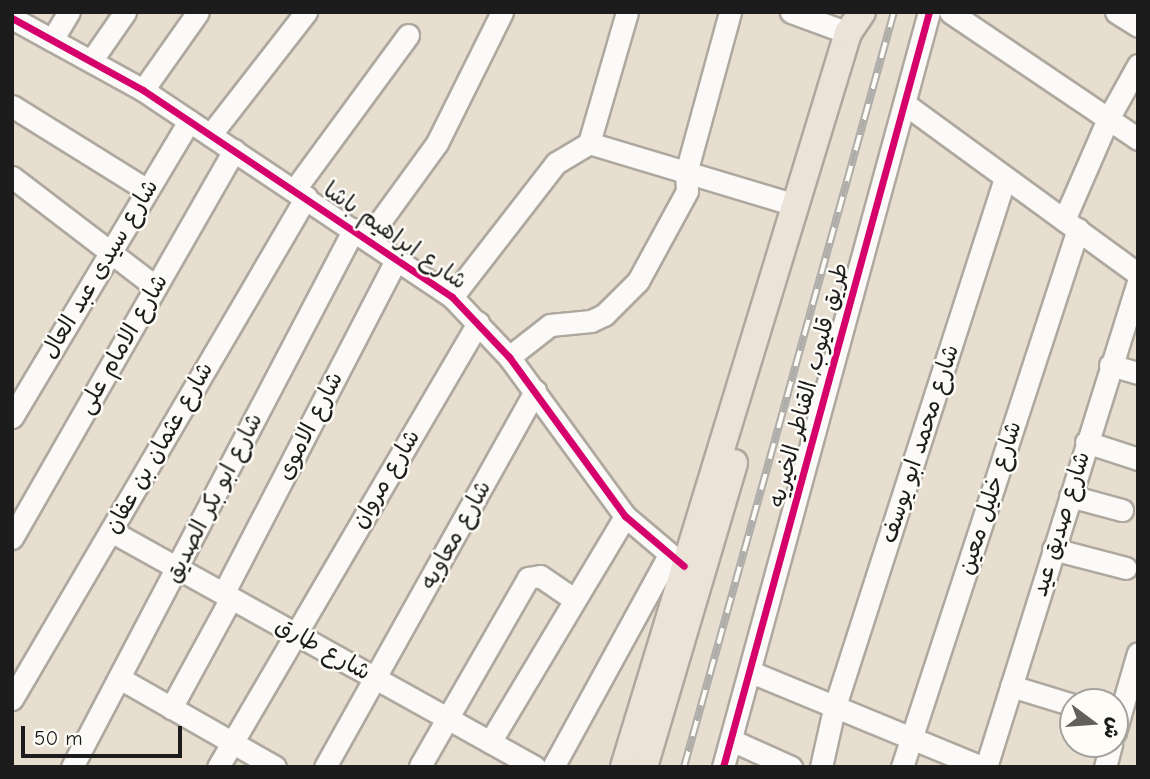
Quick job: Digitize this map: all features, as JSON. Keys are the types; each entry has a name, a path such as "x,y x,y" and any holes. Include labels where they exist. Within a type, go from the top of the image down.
{"main road":[{"path":"624,767 676,561 858,19"},
{"name":"طريق قليوب, القناطر الخيريه","path":"644,767 859,55 858,19"}],"street":[{"path":"52,40 69,12"},
{"path":"91,61 125,12"},
{"path":"143,90 198,12"},
{"path":"211,134 306,12"},
{"name":"شارع ابو بكر الصديق","path":"72,767 361,233 438,143 502,12"},
{"path":"452,297 556,163 589,144 626,12"},
{"path":"509,356 539,331 591,321 626,297 687,191 686,173 730,12"},
{"path":"790,12 858,19"},
{"name":"طريق قليوب, القناطر الخيريه","path":"723,767 751,673 929,12"},
{"path":"950,12 1138,139"},
{"path":"1116,12 1138,26"},
{"name":"شارع ابراهيم باشا","path":"12,18 143,90 361,233 452,297 509,356 625,516 676,561"},
{"name":"شارع عثمان بن عفان","path":"12,699 111,531 300,193 408,35"},
{"name":"شارع خليل معين","path":"902,767 1071,225 1108,119 1138,65"},
{"path":"905,104 1138,274"},
{"path":"12,106 147,190"},
{"name":"شارع سيدى عبد العال","path":"12,416 189,121"},
{"path":"589,144 796,205"},
{"name":"شارع الامام على","path":"12,538 234,150"},
{"path":"12,177 111,250 156,288"},
{"name":"شارع محمد ابو يوسف","path":"821,767 835,709 1005,178"},
{"name":"شارع الاموى","path":"171,708 397,258"},
{"name":"شارع صديق عيد","path":"984,767 1138,282"},
{"name":"شارع مروان","path":"218,767 478,323"},
{"path":"1110,365 1138,373"},
{"name":"شارع معاويه","path":"325,767 535,391"},
{"path":"1086,442 1138,459"},
{"path":"1070,496 1122,510"},
{"path":"490,742 625,516"},
{"name":"شارع طارق","path":"111,531 535,767"},
{"path":"1053,549 1126,568"},
{"path":"553,767 676,561"},
{"path":"420,766 528,578 540,576 575,600"},
{"path":"1128,688 1138,653"},
{"path":"751,673 984,767"},
{"path":"121,679 275,767"},
{"path":"1011,686 1059,701"},
{"path":"731,740 791,767"}],"railway":[{"path":"684,767 894,12"}],"cycle path":[{"path":"723,767 929,12"},
{"path":"12,18 143,90 452,297 509,357 625,516 684,566"}]}
